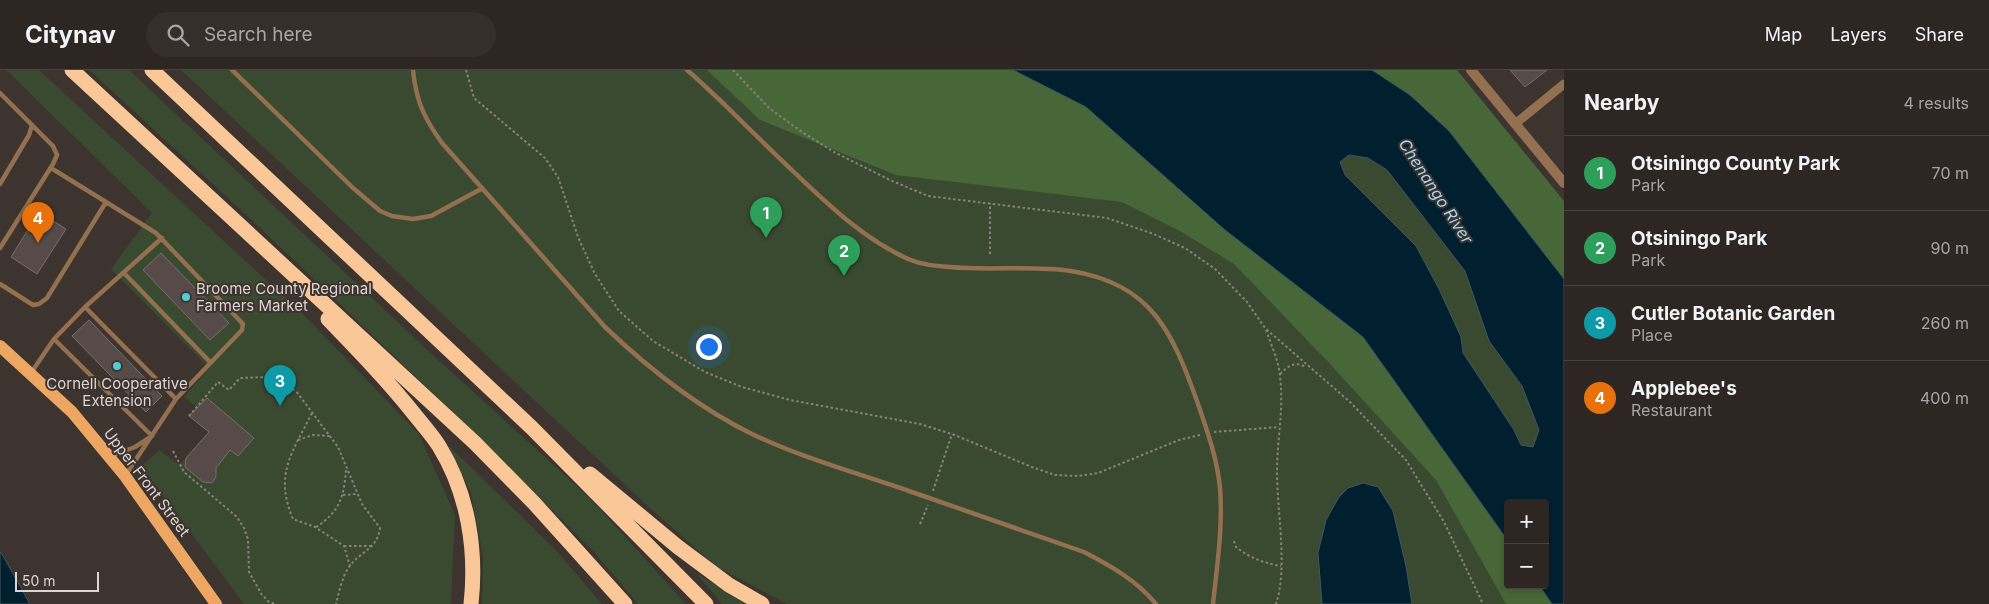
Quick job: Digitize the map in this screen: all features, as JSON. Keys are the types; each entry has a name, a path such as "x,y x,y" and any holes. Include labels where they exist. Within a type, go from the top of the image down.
{"highway":[{"path":"72,70 475,443 534,503 625,604"},
{"path":"152,70 532,428 706,604"},
{"path":"273,255 318,309 397,393 438,445 454,475 463,501 472,540 471,604"},
{"path":"532,428 634,509 678,547 729,586 762,604"}],"main road":[{"name":"Upper Front Street","path":"0,346 72,412 125,476 216,604"}],"street":[{"path":"1471,70 1564,183"},
{"path":"1515,124 1564,84"}],"lane":[{"path":"232,70 352,187 380,211 392,216 414,219 432,216 481,189"},
{"path":"413,70 418,101 426,121 442,143 606,327 632,353 686,395 753,434 804,455 1084,552 1115,568 1144,590 1156,604"},
{"path":"687,70 848,222 880,245 911,260 928,265 976,270 1040,270 1079,273 1098,277 1146,304 1162,323 1182,360 1208,433 1217,469 1221,514 1213,604"},
{"path":"0,93 53,146 56,155 51,168 0,248"},
{"path":"0,184 29,135 32,125"},
{"path":"51,168 156,232 240,318 243,324 242,330 176,398 125,476"},
{"path":"0,284 33,305 47,298 106,202"},
{"path":"31,374 54,339 85,307 162,238"},
{"path":"124,273 210,362"},
{"path":"85,307 176,398"},
{"path":"54,339 152,436"},
{"path":"109,457 136,447 152,436"}],"path":[{"path":"466,70 474,98 545,158 558,177 578,237 595,274 619,311 653,341 705,372 742,387 790,400 920,424 952,434 1055,475 1078,476 1098,473 1179,440 1208,433 1279,427"},
{"path":"990,203 990,254"},
{"path":"1265,328 1280,374 1282,403 1277,471 1281,566 1280,594 1276,604"},
{"path":"1280,374 1286,368 1299,363 1309,368"},
{"path":"189,416 218,382 229,390 240,378 267,377 279,381 296,391 338,447 357,494 380,528 378,538 372,546 350,566 336,604"},
{"path":"312,413 291,452 284,472 288,508 293,519 316,527 344,546 350,566"},
{"path":"920,524 931,498 952,434"},
{"path":"298,440 313,435 329,436"},
{"path":"174,450 184,472 237,517 248,539 249,572 262,596 269,602 276,604"},
{"path":"316,527 334,511 343,495 346,468"},
{"path":"343,495 357,494"},
{"path":"1234,541 1236,547 1247,556 1265,564 1281,566"},
{"path":"344,546 372,546"}],"green space":[{"path":"6,70 39,70 305,316 419,434 455,515 451,604 244,604 141,466 159,450 179,465 217,423 184,397 209,368 111,269 152,213"},
{"path":"89,70 129,70 434,356 591,499 686,604 638,604 595,553 489,447 256,224"},
{"path":"181,70 1013,70 1086,107 1235,238 1363,337 1504,535 1504,589 1542,589 1552,604 787,604 717,567 653,511"},
{"path":"707,70 1013,70 1086,107 1225,230 1363,337 1504,535 1504,589 1542,589 1552,604 1506,604 1436,480 1331,365 1234,264 1180,231 1122,202 896,175 760,120"},
{"path":"1372,70 1457,70 1564,201 1564,279 1449,131 1410,95"},
{"path":"1349,155 1368,158 1387,170 1465,271 1489,341 1522,386 1539,430 1533,447 1521,445 1514,430 1463,353 1461,337 1363,194 1345,175 1340,162"},
{"path":"448,445 555,549 602,604 482,604 483,557 471,493"},
{"path":"696,573 747,604 722,604"}],"water":[{"name":"Chenango River","path":"1013,70 1372,70 1410,95 1449,131 1564,279 1564,604 1552,604 1542,589 1549,589 1549,499 1504,499 1504,535 1363,337 1225,230 1086,107","holes":["1349,155 1368,158 1387,170 1465,271 1489,341 1522,386 1539,430 1533,447 1521,445 1514,430 1463,353 1461,337 1439,289 1416,246 1345,175 1340,162"]},
{"path":"1363,483 1378,487 1393,511 1406,566 1412,604 1322,604 1318,553 1326,520 1339,497 1348,488"},
{"path":"0,552 3,556 30,604 0,604"}],"building":[{"path":"1510,70 1547,70 1525,87"},
{"path":"39,212 66,229 37,274 11,257"},
{"name":"Broome County Regional Farmers Market","path":"161,253 229,323 210,340 143,270"},
{"name":"Cornell Cooperative Extension","path":"89,320 162,396 146,412 72,336"},
{"path":"207,398 254,438 238,456 230,450 216,468 216,477 212,483 203,482 185,467 186,458 209,432 189,416"}],"place":[{"name":"Otsiningo County Park","path":"766,238"},
{"name":"Applebee's","path":"38,243"},
{"name":"Otsiningo Park","path":"844,276"},
{"name":"Broome County Regional Farmers Market","path":"186,297"},
{"name":"Cornell Cooperative Extension","path":"117,366"},
{"name":"Cutler Botanic Garden","path":"280,406"}]}
